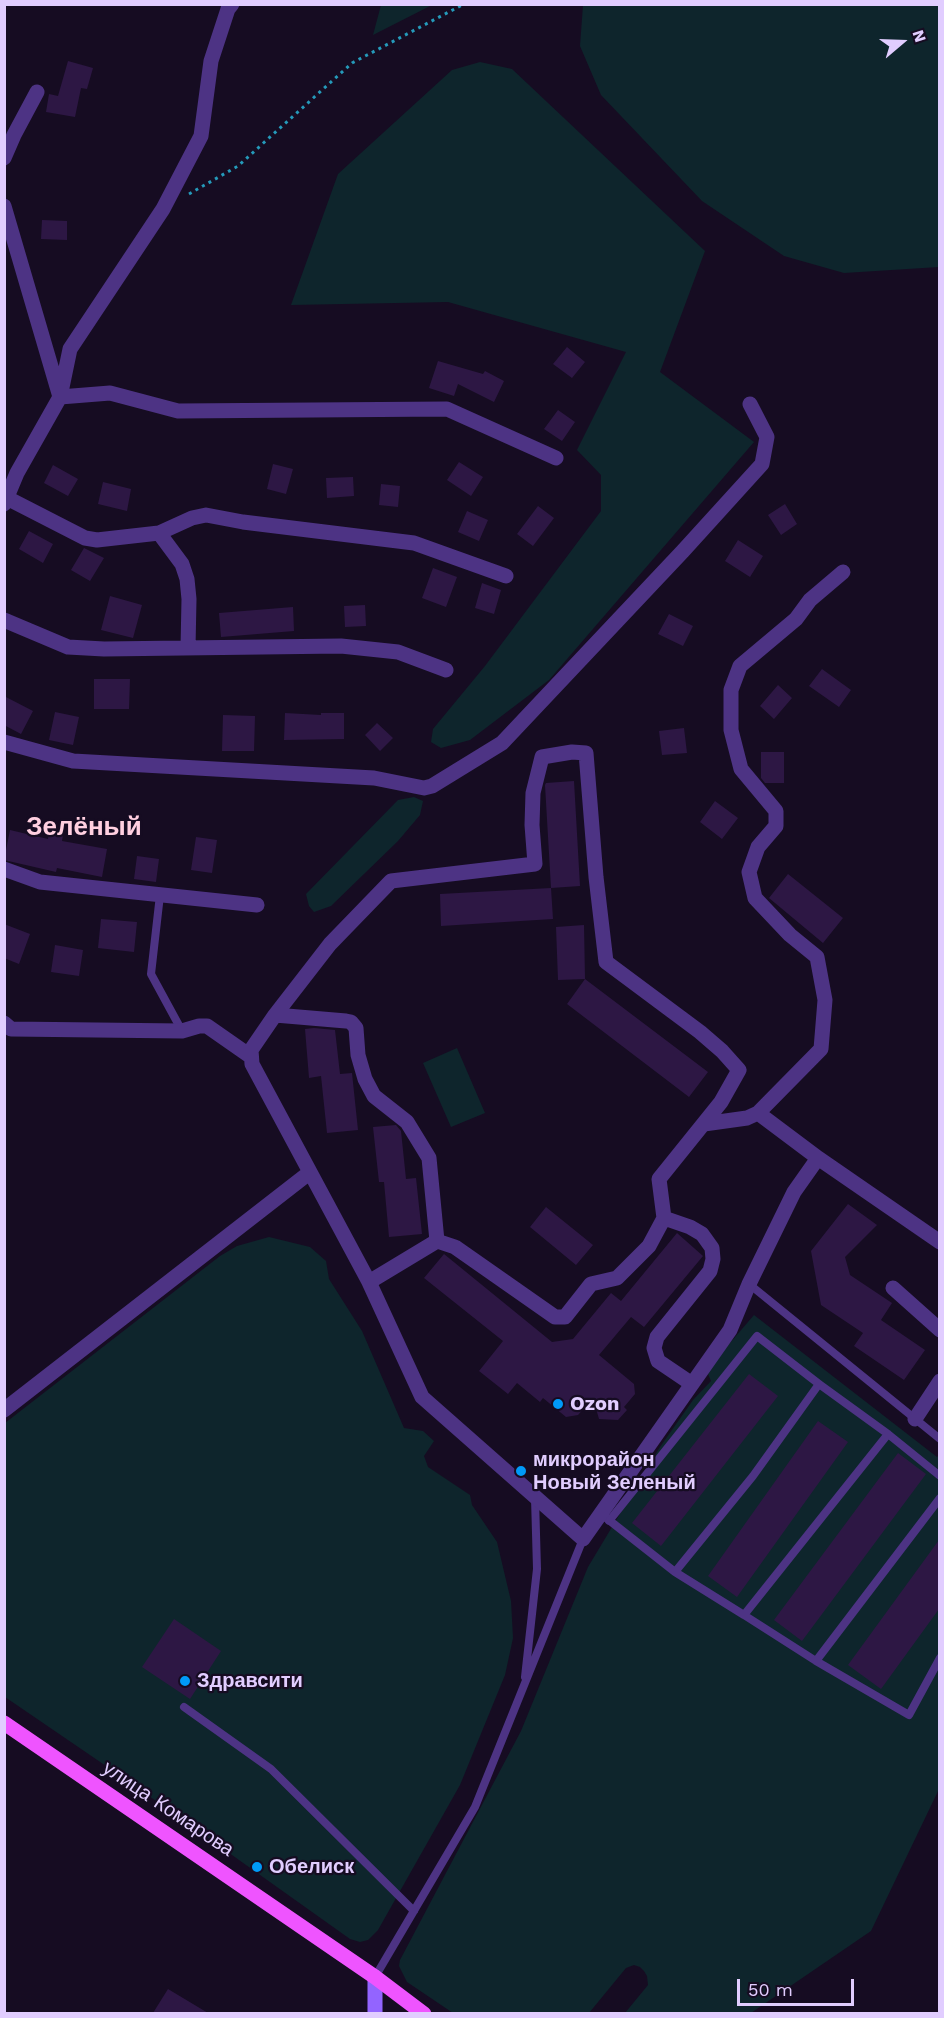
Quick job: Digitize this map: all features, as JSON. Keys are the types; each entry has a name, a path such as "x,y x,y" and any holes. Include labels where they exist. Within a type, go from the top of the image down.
{"main road":[{"name":"улица Комарова","path":"4,1723 424,2013"},
{"path":"375,1977 375,2013"}],"street":[{"path":"232,4 228,9 211,61 201,136 163,209 70,350 60,397 5,499 85,538 106,541 159,533 192,518 206,515 243,522 414,543 506,576"},
{"path":"4,158 37,92"},
{"path":"4,206 60,397"},
{"path":"60,397 110,393 178,411 447,410 556,458"},
{"path":"4,742 73,761 375,778 424,788 432,786 502,743 762,464 768,436 750,404"},
{"path":"159,533 182,564 187,579 188,648"},
{"path":"704,1124 747,1118 758,1113 821,1049 825,1000 817,957 790,935 755,897 749,872 759,847 776,826 776,811 741,769 731,730 731,690 740,666 796,619 810,600 843,572"},
{"path":"4,620 68,647 104,649 341,646 398,652 446,670"},
{"path":"369,1282 437,1241 455,1246 555,1317 565,1317 591,1284 616,1278 649,1246 664,1218 659,1179 721,1102 739,1070 722,1050 700,1032 606,962 596,877 586,753 572,752 542,757 533,793 532,825 535,864 391,881 330,944 251,1050 252,1064 369,1282 422,1397 583,1539 605,1518 730,1330 748,1284 794,1192 818,1158"},
{"path":"4,869 40,882 257,905"},
{"path":"275,1015 346,1021 351,1022 356,1028 358,1055 365,1079 374,1096 406,1122 429,1158 437,1241"},
{"path":"7,1028 182,1031 207,1026 250,1056"},
{"path":"758,1113 818,1158 939,1242"},
{"path":"4,1410 309,1173"},
{"path":"664,1218 702,1234 712,1248 714,1259 711,1271 657,1337 654,1348 658,1361 692,1384"},
{"path":"893,1288 939,1330"},
{"path":"915,1419 939,1381"}],"lane":[{"path":"160,895 151,974 182,1031"},
{"path":"748,1284 939,1439"},
{"path":"939,1476 888,1434 758,1336 605,1518 675,1572 816,1661 909,1715 939,1658"},
{"path":"675,1572 753,1476 819,1384"},
{"path":"744,1615 888,1434"},
{"path":"524,1689 537,1569 536,1497"},
{"path":"816,1661 939,1498"},
{"path":"375,1977 475,1807 583,1539"},
{"path":"184,1707 271,1769 414,1911"}],"path":[{"path":"163,209 238,166 352,63 464,4"}],"shaded area":[{"path":"381,4 432,5 373,35"},
{"path":"583,5 939,5 939,267 844,273 784,256 702,201 601,95 580,46"},
{"path":"480,62 512,69 705,251 660,372 754,442 549,680 470,740 441,748 431,742 433,729 485,666 601,511 601,475 577,450 626,352 448,302 291,305 338,174 452,70"},
{"path":"414,797 423,801 420,815 398,841 331,906 314,912 309,906 306,894 398,800"},
{"path":"457,1048 485,1113 451,1127 423,1063"},
{"path":"269,1237 310,1247 326,1261 329,1279 362,1331 404,1428 423,1431 434,1441 424,1456 428,1467 470,1495 472,1505 497,1542 511,1601 513,1638 505,1675 460,1785 378,1930 368,1940 360,1942 350,1939 128,1781 5,1697 5,1423 220,1256 237,1246"},
{"path":"754,1315 937,1457 939,1455 939,1789 871,1931 751,2013 625,2013 648,1985 644,1971 634,1965 626,1968 589,2013 453,2013 407,1982 399,1966 400,1960 521,1731 588,1567 660,1447 693,1400 711,1381 708,1374 711,1365"}],"building":[{"path":"68,61 93,68 87,89 81,88 75,117 46,112 49,94 58,96"},
{"path":"42,220 67,221 67,240 41,239"},
{"path":"567,347 585,362 572,378 553,364"},
{"path":"438,361 483,374 485,371 504,381 494,402 458,384 454,396 429,388"},
{"path":"558,410 575,422 562,441 544,429"},
{"path":"459,462 483,477 471,496 447,480"},
{"path":"273,464 293,469 286,494 267,489"},
{"path":"53,465 78,479 68,496 44,483"},
{"path":"353,477 354,496 327,498 326,478"},
{"path":"103,482 131,489 127,511 98,504"},
{"path":"381,484 400,486 398,507 379,505"},
{"path":"785,504 797,524 781,535 768,515"},
{"path":"538,506 554,518 533,546 517,534"},
{"path":"467,511 488,520 479,541 458,532"},
{"path":"29,531 53,544 43,563 19,549"},
{"path":"738,540 763,556 750,577 725,561"},
{"path":"84,548 104,558 90,581 71,570"},
{"path":"433,568 457,577 446,607 422,598"},
{"path":"482,583 501,590 494,614 475,608"},
{"path":"110,596 142,605 133,638 101,630"},
{"path":"365,605 366,626 345,627 344,606"},
{"path":"293,607 294,631 221,637 219,613"},
{"path":"669,614 693,626 683,646 658,634"},
{"path":"822,669 851,690 839,707 809,686"},
{"path":"94,679 130,679 129,709 94,709"},
{"path":"778,685 792,698 774,719 760,706"},
{"path":"4,696 33,711 21,734 4,725"},
{"path":"55,712 79,717 73,745 49,740"},
{"path":"285,713 321,715 321,713 344,713 344,739 284,740"},
{"path":"223,715 255,716 254,751 222,751"},
{"path":"377,723 393,738 380,751 365,735"},
{"path":"684,728 687,753 662,755 659,731"},
{"path":"761,752 784,752 784,783 765,783 761,778"},
{"path":"574,781 580,886 551,888 545,785 546,783"},
{"path":"715,801 738,818 722,839 700,822"},
{"path":"10,830 48,839 49,832 63,835 62,841 107,849 102,877 57,868 56,872 4,860"},
{"path":"196,837 217,840 212,873 191,870"},
{"path":"137,856 159,859 156,882 134,879"},
{"path":"788,874 843,918 823,943 769,898"},
{"path":"551,888 553,919 441,926 440,894"},
{"path":"101,919 137,922 134,952 98,948"},
{"path":"4,924 30,934 19,964 4,958"},
{"path":"584,925 585,979 558,980 556,927"},
{"path":"55,945 83,950 79,976 51,972"},
{"path":"585,979 708,1072 689,1097 567,1004"},
{"path":"305,1029 335,1030 340,1074 352,1073 358,1130 327,1133 321,1076 309,1078"},
{"path":"396,1125 401,1131 406,1179 416,1178 422,1234 389,1237 384,1182 379,1182 373,1127"},
{"path":"848,1204 877,1225 845,1257 850,1275 892,1303 881,1320 925,1350 904,1380 854,1346 863,1333 821,1305 811,1251"},
{"path":"546,1207 593,1245 576,1265 530,1227"},
{"path":"677,1233 703,1256 644,1327 631,1317 599,1355 634,1384 635,1394 624,1407 627,1410 618,1420 599,1419 593,1398 578,1415 566,1417 543,1398 540,1402 517,1383 508,1394 479,1371 503,1341 424,1278 444,1254 552,1342 573,1339 611,1293 621,1301"},
{"path":"749,1374 778,1396 661,1546 632,1523"},
{"path":"818,1421 848,1442 737,1597 708,1576"},
{"path":"898,1453 926,1474 802,1641 774,1620"},
{"path":"939,1540 939,1609 881,1689 848,1665"},
{"path":"174,1619 221,1651 190,1699 142,1667"},
{"path":"168,1989 208,2013 153,2013"}],"place":[{"name":"Ozon","path":"558,1404"},
{"name":"микрорайон Новый Зеленый","path":"521,1471"},
{"name":"Здравсити","path":"185,1681"},
{"name":"Обелиск","path":"257,1867"}],"district":[{"name":"Зелёный","path":"84,827"}]}
